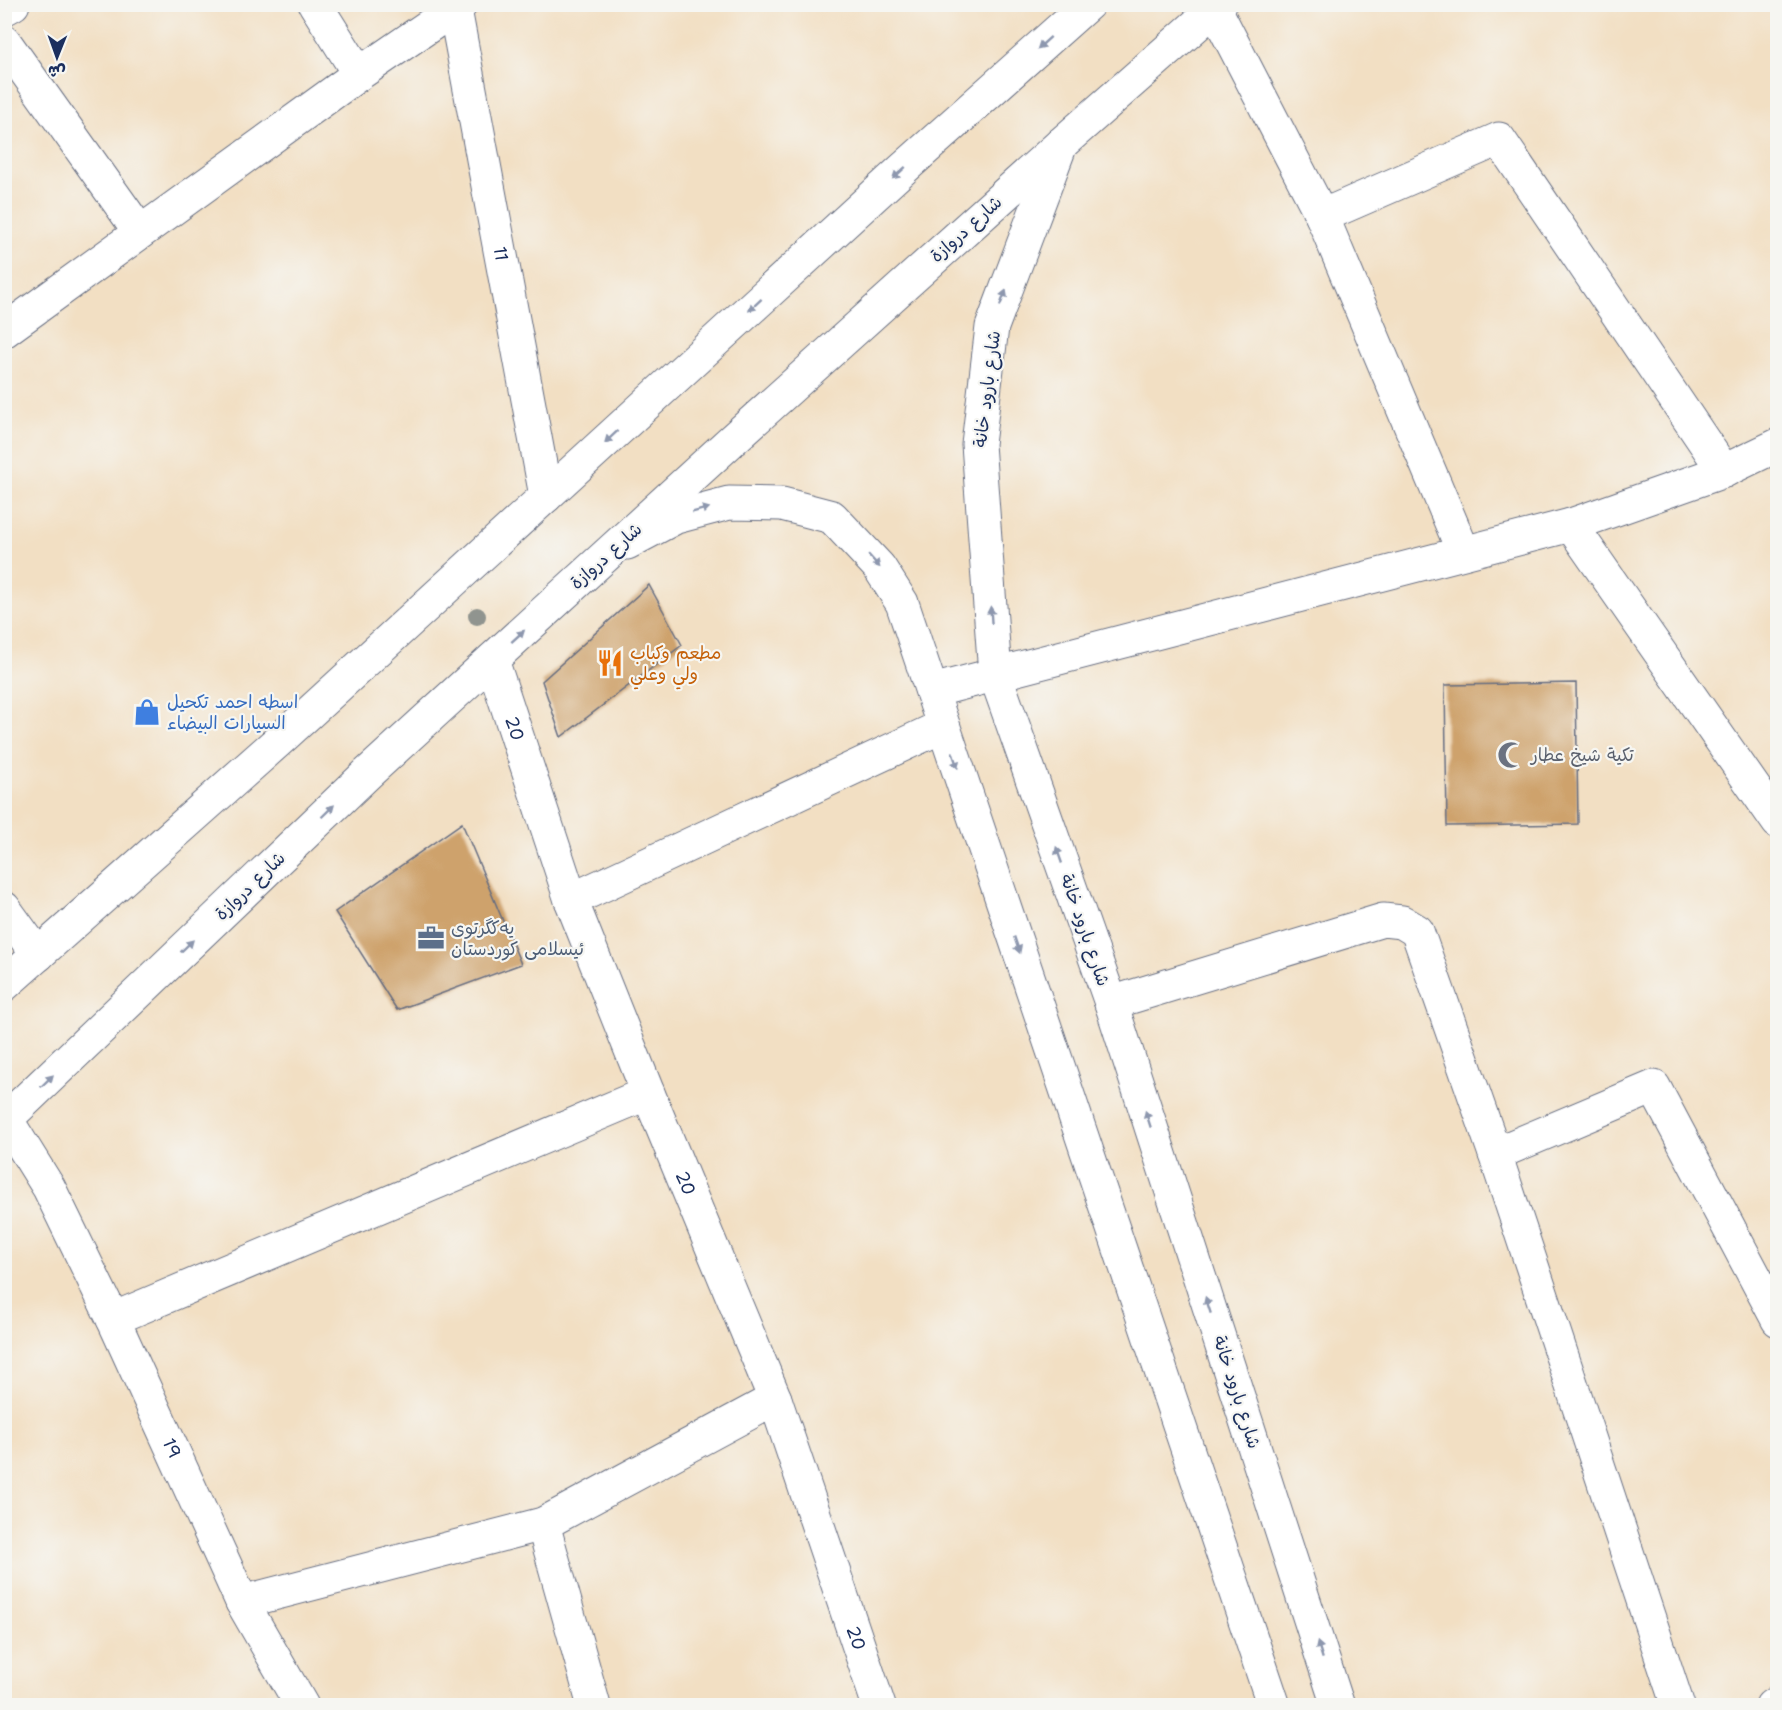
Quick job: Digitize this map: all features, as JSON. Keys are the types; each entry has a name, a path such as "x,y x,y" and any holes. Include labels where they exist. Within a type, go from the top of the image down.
{"street":[{"path":"4,9 13,4"},
{"path":"315,4 359,74"},
{"path":"4,985 285,735 912,161 1088,4"},
{"path":"4,331 359,74 457,6"},
{"name":"11","path":"457,6 546,496"},
{"path":"1218,7 1322,216 1463,551"},
{"name":"شارع دروازة","path":"5,1120 367,774 1061,144 1218,7"},
{"path":"4,40 140,232"},
{"path":"1322,216 1499,139 1724,471"},
{"name":"شارع بارود خانة","path":"1061,144 992,327 978,444 995,674 1111,1004 1338,1706"},
{"path":"932,691 1463,551 1571,525 1724,471 1778,445"},
{"path":"610,552 676,517 729,503 782,504 832,517 879,567 902,603 1274,1706"},
{"path":"1571,525 1778,822"},
{"name":"20","path":"492,660 571,900 775,1399 879,1706"},
{"path":"571,900 943,726"},
{"path":"4,908 38,955"},
{"path":"1111,1004 1383,920 1402,922 1416,931 1495,1154 1678,1706"},
{"path":"1495,1154 1654,1087 1778,1320"},
{"path":"113,1319 648,1093"},
{"name":"19","path":"5,1120 49,1188 113,1319 242,1602 302,1706"},
{"path":"242,1602 543,1524 775,1399"},
{"path":"543,1524 594,1706"},
{"path":"1772,1706 1778,1702"}],"building":[{"name":"مطعم وكباب ولي وعلي","path":"649,585 682,645 561,737 542,681"},
{"name":"تكية شيخ عطار","path":"1576,683 1578,824 1447,826 1445,685"},
{"name":"یەکگرتوی ئیسلامی کوردستان","path":"462,823 521,964 397,1010 335,912"}],"place":[{"name":"مطعم وكباب ولي وعلي","path":"610,663"},
{"name":"اسطه احمد تكحيل السيارات البيضاء","path":"147,712"},
{"name":"تكية شيخ عطار","path":"1511,755"},
{"name":"یەکگرتوی ئیسلامی کوردستان","path":"431,938"}]}
